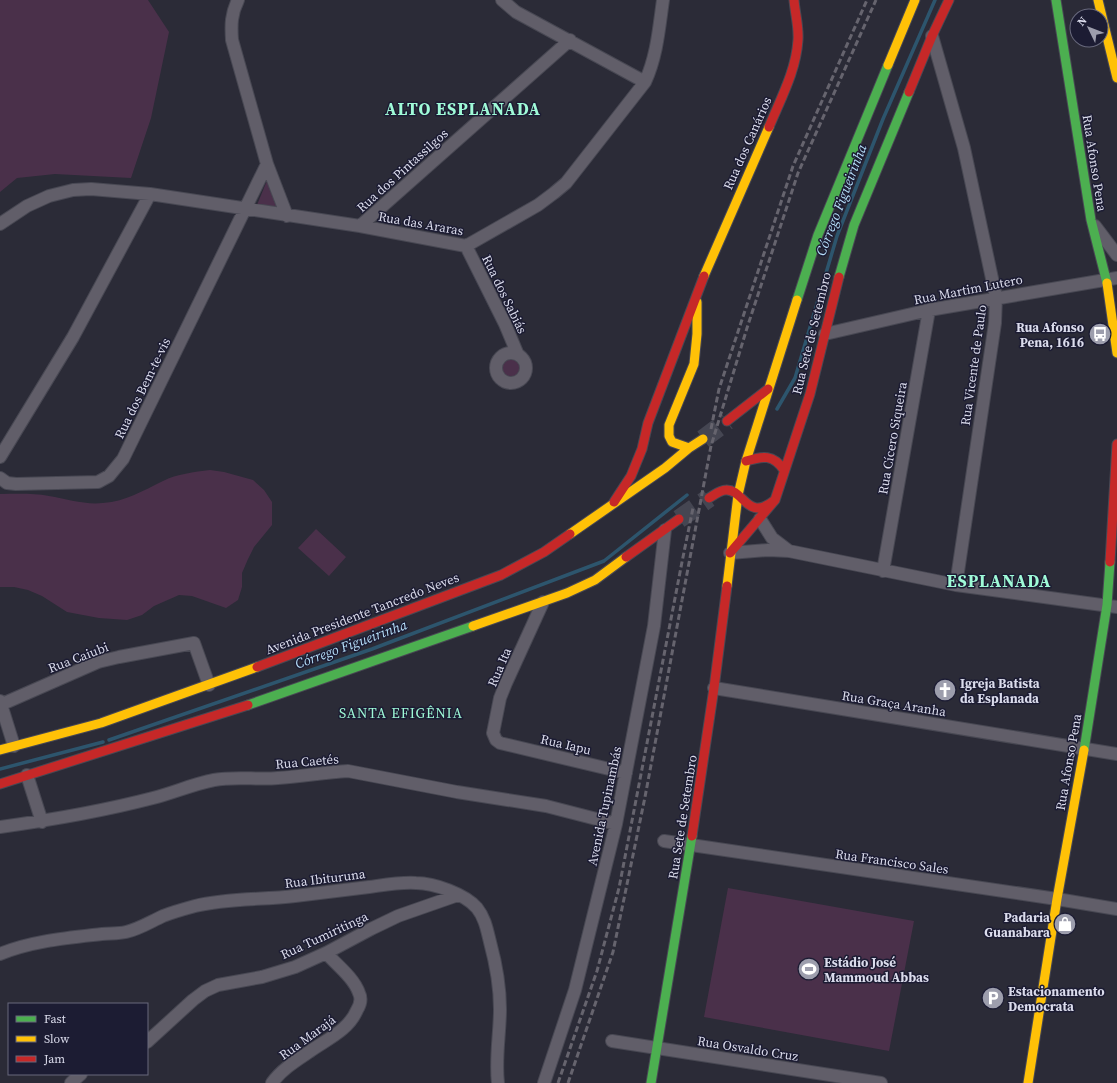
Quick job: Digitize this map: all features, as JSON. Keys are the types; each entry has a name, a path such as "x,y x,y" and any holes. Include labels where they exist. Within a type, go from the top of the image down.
{"main road":[{"name":"Rua dos Canários","path":"613,503 631,476 639,456 648,423 697,292 790,78 796,56 798,38 794,0"},
{"name":"Rua Sete de Setembro","path":"651,1083 691,846 714,688 738,495 746,461 805,272 829,218 915,0"},
{"name":"Rua Sete de Setembro","path":"730,553 775,500 810,394 835,292 849,224 949,0"},
{"name":"Rua Afonso Pena","path":"1056,0 1091,220 1111,279 1117,353"},
{"path":"1098,0 1117,78"},
{"path":"689,448 673,443 668,436 669,425 694,364 697,334 697,292"},
{"path":"727,421 768,389"},
{"name":"Avenida Presidente Tancredo Neves","path":"0,750 101,723 210,689 501,575 544,552 665,468 689,448 703,439"},
{"name":"Rua Afonso Pena","path":"1028,1083 1057,899 1084,748 1112,606 1117,444"},
{"path":"746,461 761,456 767,457 780,463 784,470"},
{"path":"709,498 724,490 729,490 738,495 748,506 756,508 770,504 775,500"},
{"path":"0,784 543,602 595,580 679,519"}],"street":[{"path":"238,0 233,10 230,25 232,40 267,164 287,216"},
{"path":"502,0 516,12 645,82"},
{"name":"Rua das Araras","path":"0,224 27,206 49,196 73,190 91,189 150,194 360,226 466,246 538,205 554,194 566,183 645,82 652,67 664,0"},
{"name":"Rua Vicente de Paulo","path":"932,36 964,148 996,298 995,323 956,585"},
{"name":"Rua dos Pintassilgos","path":"360,226 570,40"},
{"name":"Rua dos Bem-te-vis","path":"0,478 7,483 16,484 98,482 113,472 123,459 267,164"},
{"path":"0,456 73,337 150,194"},
{"path":"1091,220 1117,255"},
{"name":"Rua dos Sabiás","path":"466,246 505,324 518,354"},
{"name":"Rua Martim Lutero","path":"825,334 929,310 1111,279"},
{"name":"Rua Cícero Siqueira","path":"883,571 929,310"},
{"path":"760,519 772,538 789,551"},
{"name":"Avenida Tupinambás","path":"544,1083 575,990 616,824 655,620 665,530"},
{"path":"730,553 768,550 789,551 956,585 1112,606"},
{"name":"Rua Ita","path":"500,743 496,740 493,733 500,698 543,602"},
{"name":"Rua Caiubi","path":"1,704 98,662 194,643 210,689"},
{"name":"Rua Graça Aranha","path":"714,688 1117,754"},
{"path":"1,704 14,746"},
{"name":"Rua Iapu","path":"500,743 626,773"},
{"name":"Rua Caetés","path":"0,827 42,822 118,807 214,780 228,778 278,778 348,771 457,792 546,806 616,824"},
{"path":"27,776 42,822"},
{"name":"Rua Francisco Sales","path":"664,841 1057,899 1117,910"},
{"name":"Rua Ibituruna","path":"0,954 26,945 125,932 142,927 178,910 197,905 293,896 398,883 417,882 431,885 458,895 475,907 481,914 486,924 496,965 499,987 500,1008 498,1083"},
{"name":"Rua Tumiritinga","path":"148,1041 205,991 218,986 280,972 326,953 398,916 458,895"},
{"name":"Rua Marajá","path":"272,1083 284,1070 310,1051 329,1040 346,1026 355,1015 360,1004 360,994 355,984 326,953"},
{"name":"Rua Osvaldo Cruz","path":"612,1041 881,1083"},
{"path":"71,1083 80,1075"}],"shaded area":[{"path":"0,0 148,0 169,32 151,118 131,178 55,174 17,178 0,192"},
{"path":"268,180 270,181 277,208 257,205"},
{"path":"510,356 519,360 523,369 519,378 510,382 501,378 497,369 501,360"},
{"path":"210,470 224,472 253,480 264,490 272,502 272,525 254,547 248,559 242,573 242,587 238,600 226,608 192,596 179,595 154,606 142,615 127,620 99,618 67,612 42,596 28,590 14,587 0,587 0,494 37,494 83,502 112,502 127,498 174,477"},
{"path":"316,529 346,557 329,576 298,548"},
{"name":"Estádio José Mammoud Abbas","path":"728,888 914,921 889,1051 704,1017"}],"waterway":[{"name":"Córrego Figueirinha","path":"777,409 795,378 837,236 883,119 935,0"},
{"name":"Córrego Figueirinha","path":"109,740 372,649 604,561 687,495"},
{"name":"Córrego Figueirinha","path":"0,769 103,742"}],"tunnel":[{"path":"703,439 727,421"},
{"path":"679,519 709,498"}],"railway":[{"path":"711,429 719,389 793,166 867,0"},
{"path":"568,1083 613,952 645,797 711,446 747,328 798,173 876,0"},
{"path":"558,1083 597,971 619,888 693,508"}],"traffic: fast":[{"path":"1056,0 1091,220 1107,283"},
{"path":"797,300 818,235 888,65"},
{"path":"839,277 854,225 909,92"},
{"path":"1084,750 1107,605 1110,562"},
{"path":"248,705 473,626"},
{"path":"651,1083 692,836"}],"traffic: slow":[{"path":"888,65 915,0"},
{"path":"1098,0 1117,78"},
{"path":"704,276 769,127"},
{"path":"1107,283 1117,353"},
{"path":"727,586 738,495 746,461 797,300"},
{"path":"689,448 672,442 669,436 669,425 694,364 697,334 697,302"},
{"path":"570,534 665,468 689,448 703,439"},
{"path":"473,626 567,593 595,580 626,557"},
{"path":"0,750 101,723 257,667"},
{"path":"1028,1083 1057,899 1084,750"}],"traffic: jam":[{"path":"769,127 791,74 797,51 798,30 794,0"},
{"path":"909,92 932,36 949,0"},
{"path":"614,502 631,476 642,449 648,423 704,276"},
{"path":"730,553 775,500 810,394 839,277"},
{"path":"727,421 768,389"},
{"path":"1110,562 1117,444"},
{"path":"746,461 763,457 772,459 776,461 784,470"},
{"path":"709,498 726,490 737,494 752,507 758,508 766,506 775,500"},
{"path":"626,557 679,519"},
{"path":"257,667 501,575 544,552 570,534"},
{"path":"692,836 714,688 727,586"},
{"path":"0,784 248,705"}],"place":[{"name":"Rua Afonso Pena, 1616","path":"1100,334"},
{"name":"Igreja Batista da Esplanada","path":"945,690"},
{"name":"Padaria Guanabara","path":"1065,924"},
{"name":"Estádio José Mammoud Abbas","path":"809,969"},
{"name":"Estacionamento Democrata","path":"993,998"}],"district":[{"name":"ALTO ESPLANADA","path":"463,109"},
{"name":"ESPLANADA","path":"999,581"},
{"name":"SANTA EFIGÊNIA","path":"401,713"}]}
